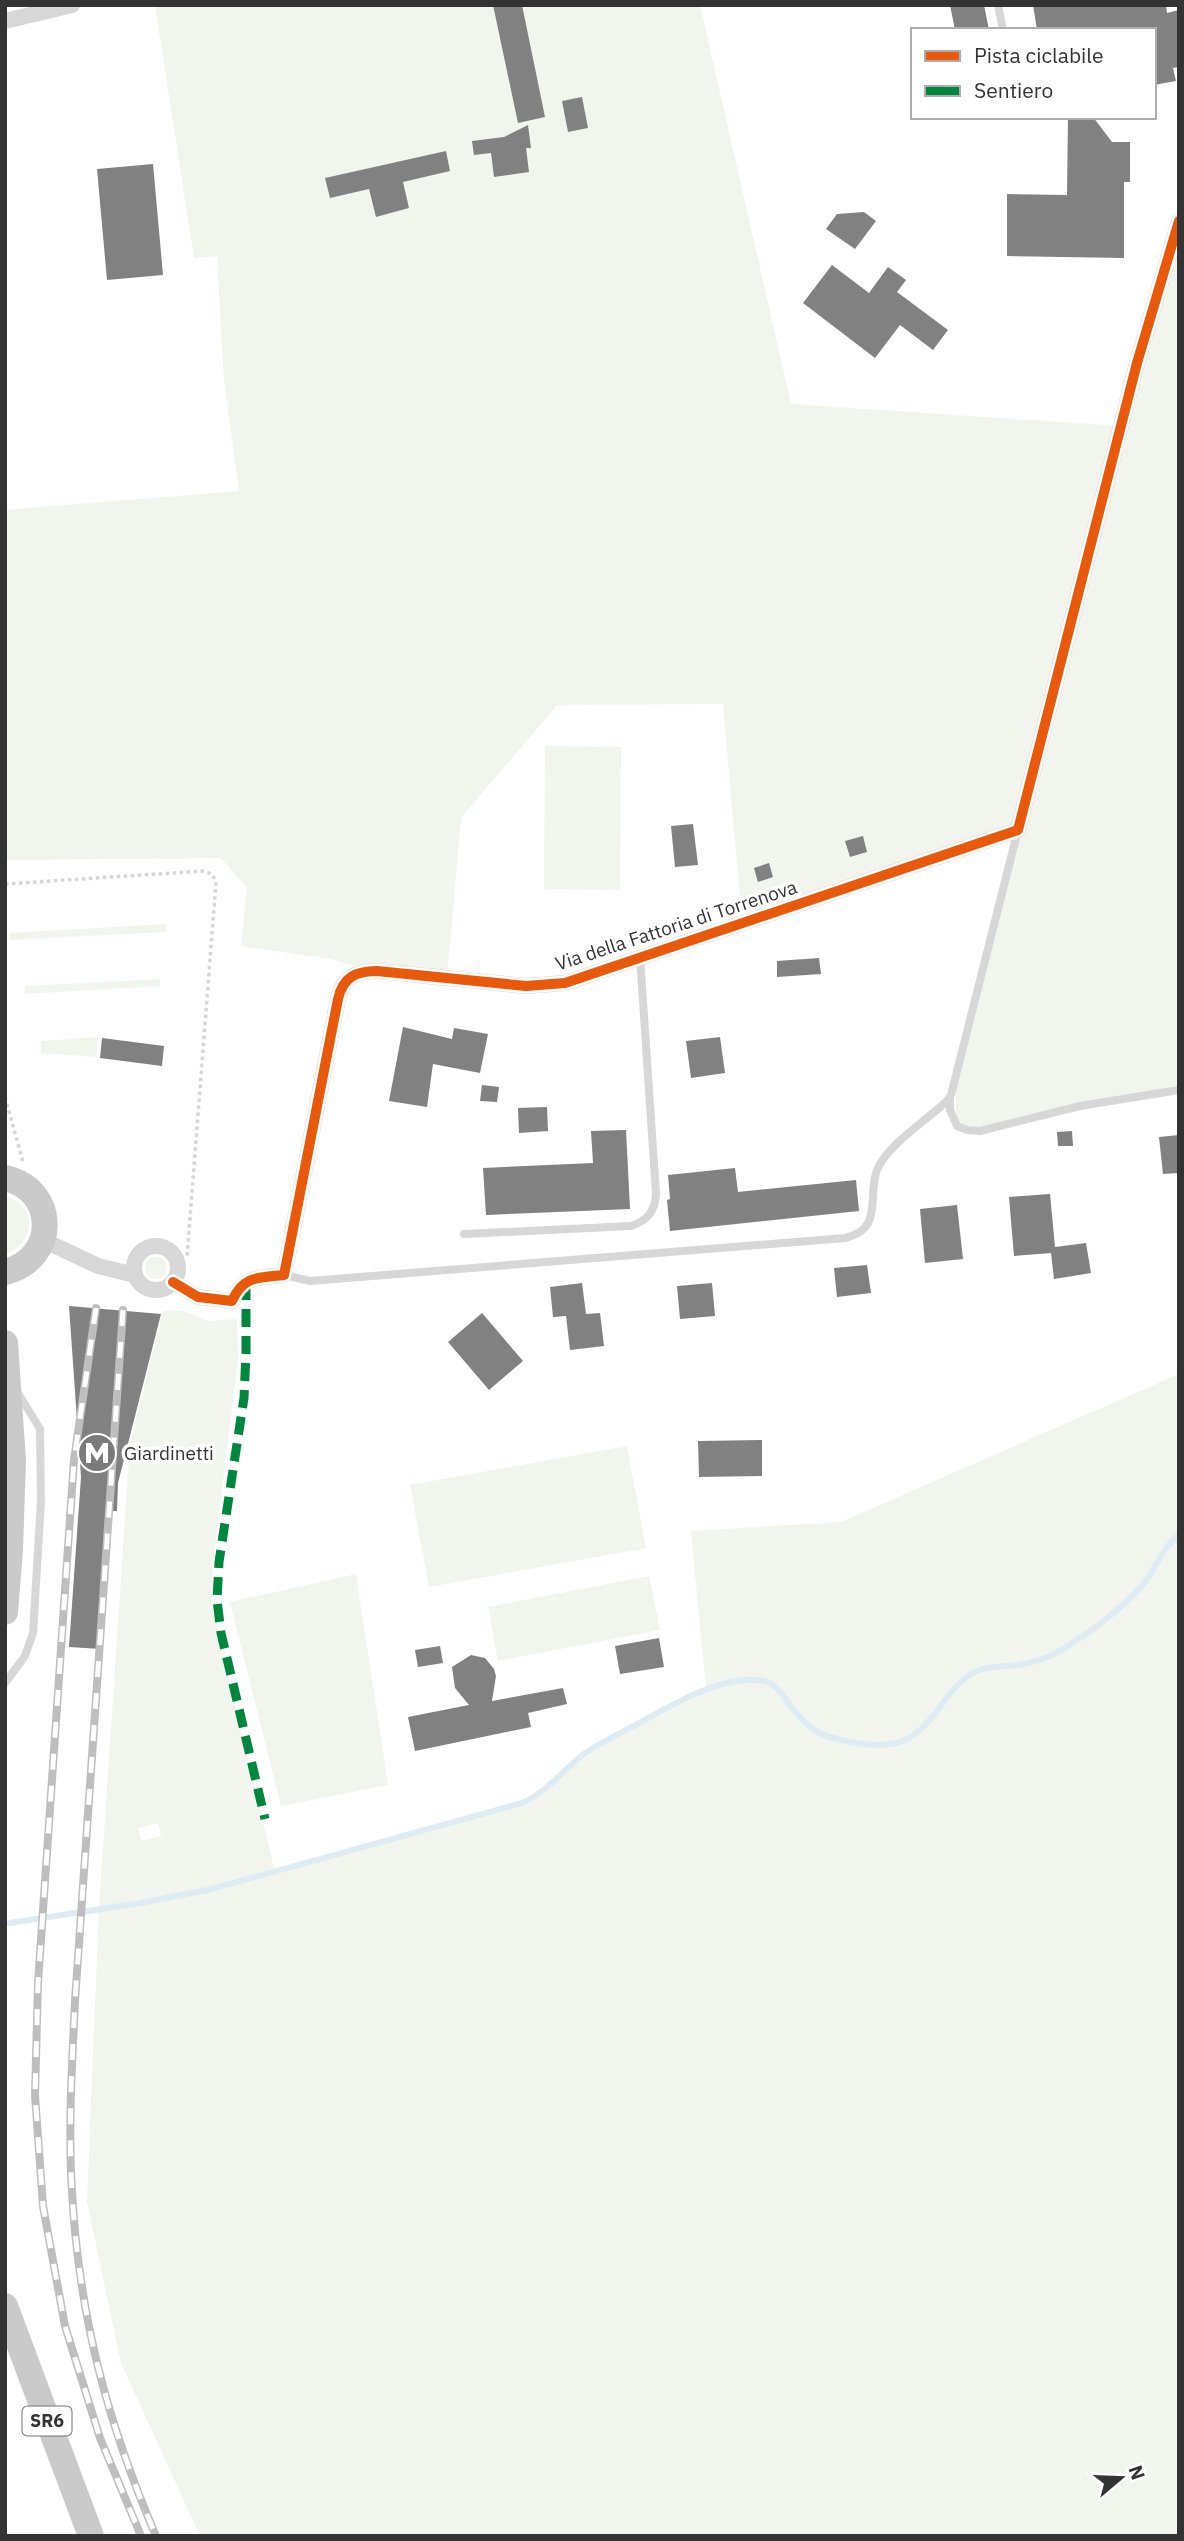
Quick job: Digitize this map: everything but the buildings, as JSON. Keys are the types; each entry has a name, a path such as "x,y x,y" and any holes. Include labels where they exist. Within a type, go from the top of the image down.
{"main road":[{"path":"5,1272 24,1265 36,1253 43,1240 44,1218 38,1201 15,1173"},
{"path":"5,1343 9,1380 12,1512 5,1612"},
{"name":"SR6","path":"5,2306 91,2536"}],"street":[{"path":"5,21 72,5"},
{"path":"1018,830 1137,363 1179,221"},
{"name":"Via della Fattoria di Torrenova","path":"284,1275 338,999 346,980 359,972 377,971 526,986 565,982 1018,830"},
{"path":"43,1240 97,1266 135,1275"},
{"path":"157,1246 167,1249 176,1258 178,1269 173,1282 162,1289 143,1286 135,1275 135,1263 145,1249 157,1246"},
{"path":"173,1282 198,1297 232,1301 240,1286 246,1282 284,1275"}],"lane":[{"path":"998,5 1003,28"},
{"path":"284,1275 310,1281 852,1237 860,1233 871,1217 876,1176 887,1155 947,1101 950,1095 1018,830"},
{"path":"464,1234 631,1226 648,1218 653,1211 656,1193 640,957"},
{"path":"950,1095 950,1110 957,1126 980,1131 1080,1106 1179,1090"},
{"path":"5,1684 25,1656 33,1633 42,1458 42,1439 37,1423 9,1380"}],"path":[{"path":"5,884 203,871 212,874 216,882 187,1257"},
{"path":"5,1097 15,1173"}],"shaded area":[{"path":"155,5 700,5 791,404 1121,426 1179,222 1179,1094 1047,1114 980,1131 957,1126 955,1075 1017,831 742,923 723,704 557,705 461,818 447,978 371,971 331,959 241,946 247,888 221,858 5,860 5,510 239,491 224,381 217,256 194,258"},
{"path":"545,746 621,747 620,890 544,889"},
{"path":"166,924 166,932 10,940 10,933"},
{"path":"160,979 160,986 25,994 25,986"},
{"path":"98,1037 96,1057 41,1053 41,1041"},
{"path":"5,1196 16,1200 23,1207 29,1224 23,1242 5,1254"},
{"path":"156,1257 164,1260 167,1268 164,1276 156,1279 148,1276 145,1268 148,1260"},
{"path":"163,1311 183,1311 207,1321 237,1319 238,1359 213,1563 212,1608 275,1872 531,1799 615,1738 706,1689 691,1531 841,1522 1179,1374 1179,2536 200,2536 121,2363 87,2202 99,1908 130,1444","holes":["158,1823 161,1836 141,1841 138,1828"]},
{"path":"627,1446 646,1548 429,1587 410,1485"},
{"path":"356,1574 388,1785 281,1806 230,1602"},
{"path":"649,1576 660,1630 498,1661 488,1607"}],"waterway":[{"path":"10,1923 208,1890 522,1803 539,1793 597,1745 684,1699 731,1682 749,1680 771,1684 779,1690 799,1717 810,1727 829,1737 879,1745 902,1741 921,1729 956,1686 974,1672 1042,1659 1063,1649 1096,1627 1136,1592 1168,1546 1179,1535"}],"railway":[{"path":"96,1308 74,1460 38,1983 35,2095 43,2206 65,2326 100,2438 141,2536"},
{"path":"123,1310 75,2001 71,2168 81,2282 98,2368 123,2452 156,2536"}],"marked path":[{"path":"246,1282 244,1398 219,1562 217,1600 221,1633 265,1819"}],"cycle path":[{"path":"173,1282 198,1297 232,1301 247,1282 284,1275 338,999 343,985 351,977 363,972 377,971 526,986 565,983 1018,830 1137,363 1179,221"}],"place":[{"name":"Giardinetti","path":"97,1453"}]}
